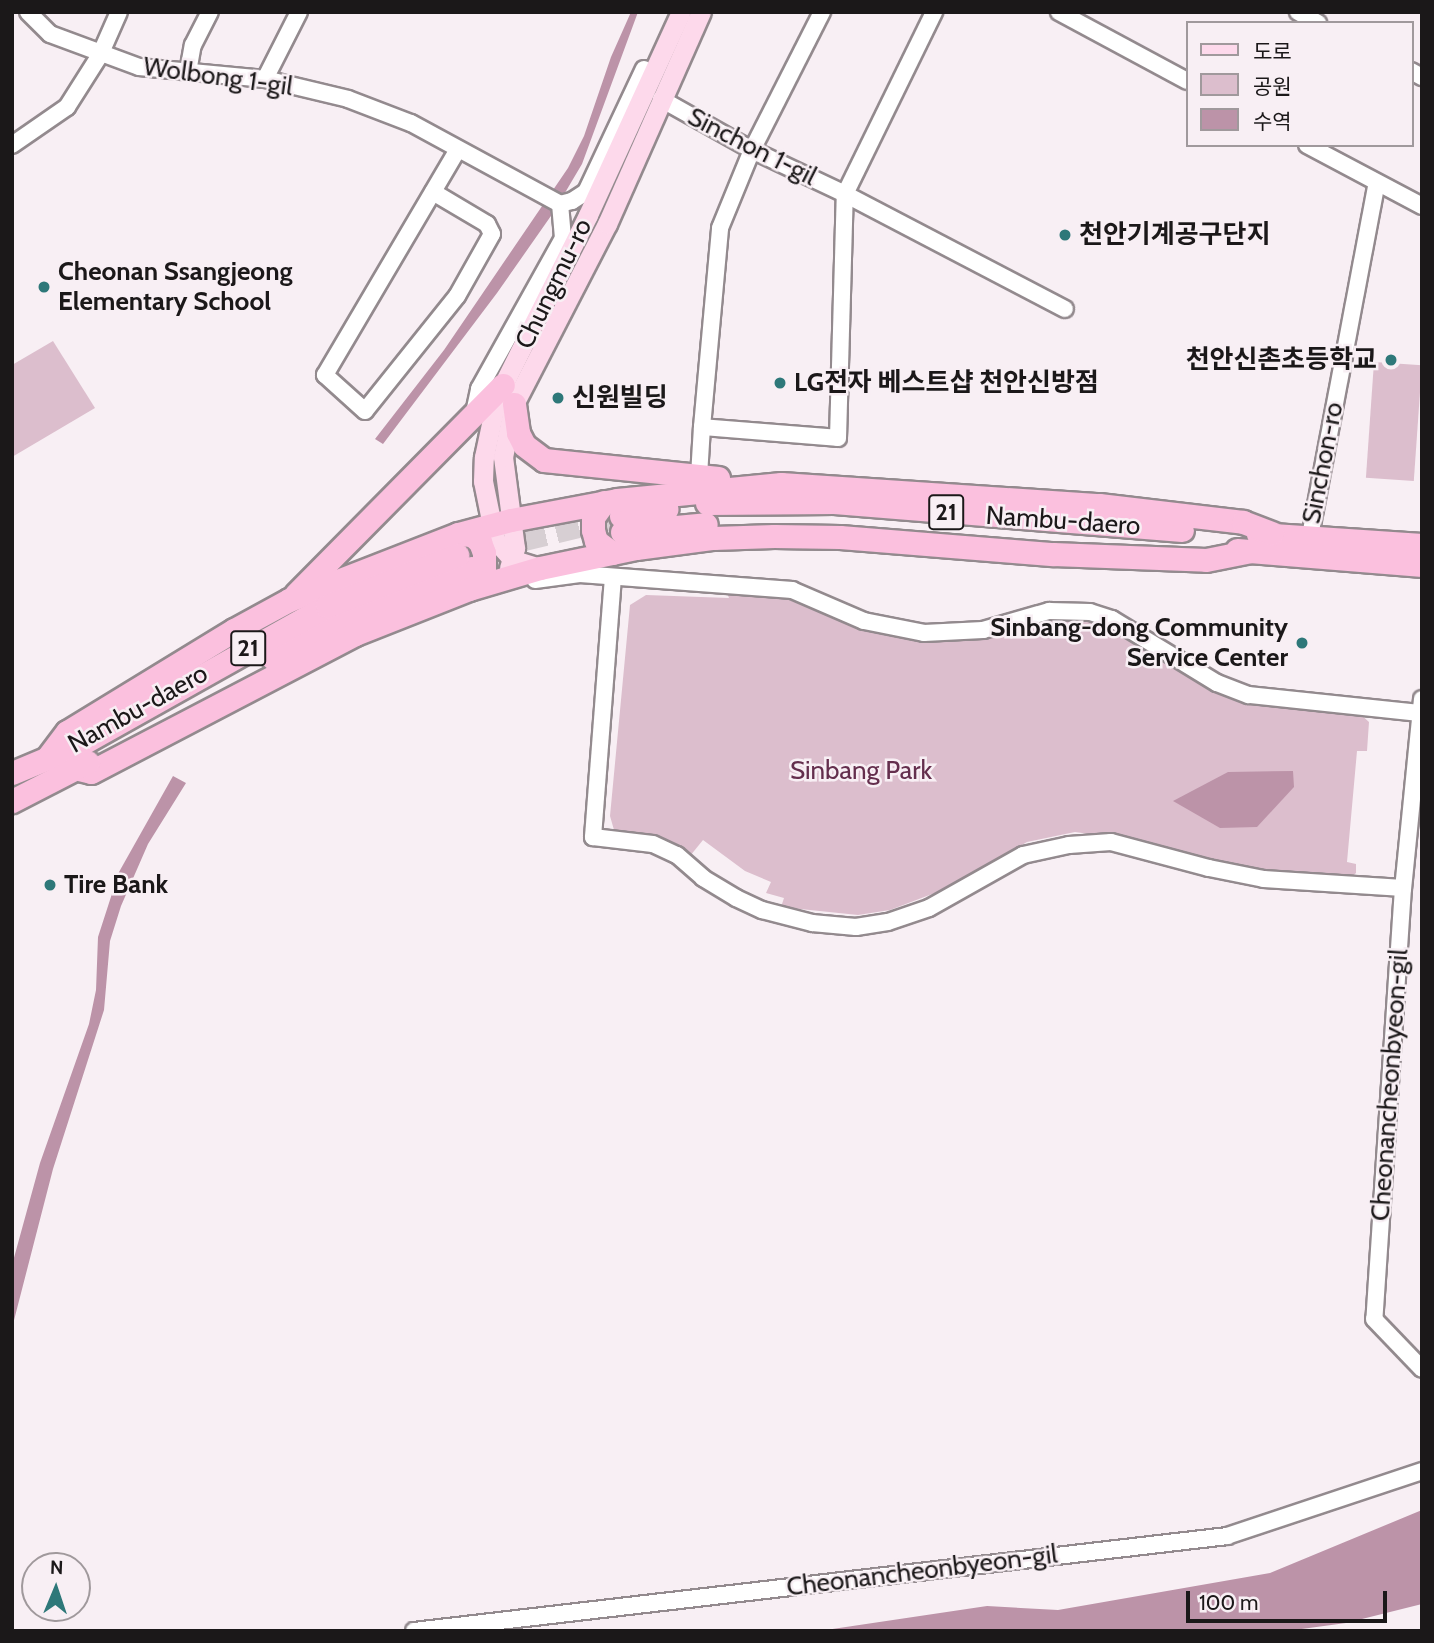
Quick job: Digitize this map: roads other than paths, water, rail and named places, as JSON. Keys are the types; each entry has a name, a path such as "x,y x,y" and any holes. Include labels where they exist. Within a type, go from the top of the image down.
{"highway":[{"path":"289,600 474,414 508,395 517,433 524,445 544,460 780,484 1099,505 1243,522 1272,533"},
{"path":"12,801 75,768 91,772 330,646 464,562 501,522 616,517 780,484"},
{"name":"Nambu-daero","path":"616,517 701,503 822,502 1123,526 1240,534 1272,533 1422,545"},
{"path":"612,553 596,541 593,517 616,517"},
{"name":"Nambu-daero","path":"616,517 711,524 832,523 1422,565"},
{"path":"48,757 67,732 234,630 289,600 464,562 500,580 540,568 612,553 713,538 774,536 840,537 1063,555 1206,560 1251,551"},
{"name":"Nambu-daero","path":"48,757 79,745 327,606 464,562"},
{"name":"Nambu-daero","path":"75,768 340,622 464,562"},
{"name":"21","path":"12,773 48,757"}],"main road":[{"name":"Chungmu-ro","path":"513,560 516,548 483,481 484,457 508,395 681,12"},
{"name":"Chungmu-ro","path":"508,395 607,224 701,12"},
{"path":"500,580 513,560 540,568"}],"street":[{"name":"Wolbong 1-gil","path":"28,12 50,34 100,55 139,67 265,79 348,99 411,123 560,204"},
{"path":"12,145 67,107 100,55 119,12"},
{"path":"188,72 193,45 210,12"},
{"path":"265,79 299,12"},
{"path":"474,414 479,389 563,238 560,204 572,201 586,192 673,12"},
{"path":"699,476 720,228 752,150 822,12"},
{"name":"Sinchon 1-gil","path":"702,428 838,438 845,194 934,12"},
{"path":"1059,12 1089,20 1186,80"},
{"path":"1298,12 1314,21"},
{"name":"Sinchon 1-gil","path":"661,99 752,150 845,194"},
{"path":"1311,147 1422,206"},
{"path":"433,192 487,225 492,234 457,296 365,411 325,375 458,149"},
{"name":"Sinchon-ro","path":"1310,536 1377,183"},
{"path":"845,194 1065,309"},
{"path":"540,568 613,577 792,590 864,621 924,633 982,630 1049,611 1090,612 1112,619 1217,683 1249,695 1377,708 1421,706"},
{"path":"330,646 494,590 551,577 580,574"},
{"path":"613,577 593,837 653,844 677,855 703,878 736,898 762,910 812,923 856,927 888,922 929,908 1023,855 1069,845 1111,842 1209,868 1264,878 1403,888"},
{"name":"Cheonancheonbyeon-gil","path":"1421,706 1403,888 1374,1319 1422,1369"},
{"name":"Cheonancheonbyeon-gil","path":"414,1631 1227,1536 1422,1471"}],"water":[{"path":"631,12 638,12 582,164 553,213 497,293 383,444 375,439 444,350 568,168 584,136 611,57"},
{"path":"1293,771 1294,787 1257,827 1220,828 1173,801 1228,772"},
{"path":"173,776 186,783 148,844 121,906 110,941 104,1010 53,1169 12,1328 12,1265 40,1163 89,1024 96,990 98,937 119,872"},
{"path":"1422,1510 1422,1604 1346,1623 1287,1631 819,1631 987,1606 1058,1610 1270,1573"}],"tunnel":[{"path":"457,555 621,516"}],"place":[{"name":"천안기계공구단지","path":"1065,235"},
{"name":"Cheonan Ssangjeong Elementary School","path":"44,287"},
{"name":"천안신촌초등학교","path":"1391,360"},
{"name":"LG전자 베스트샵 천안신방점","path":"780,383"},
{"name":"신원빌딩","path":"558,398"},
{"name":"Sinbang-dong Community Service Center","path":"1302,643"},
{"name":"Tire Bank","path":"50,885"}],"park label":[{"name":"Sinbang Park","path":"861,771"}]}
